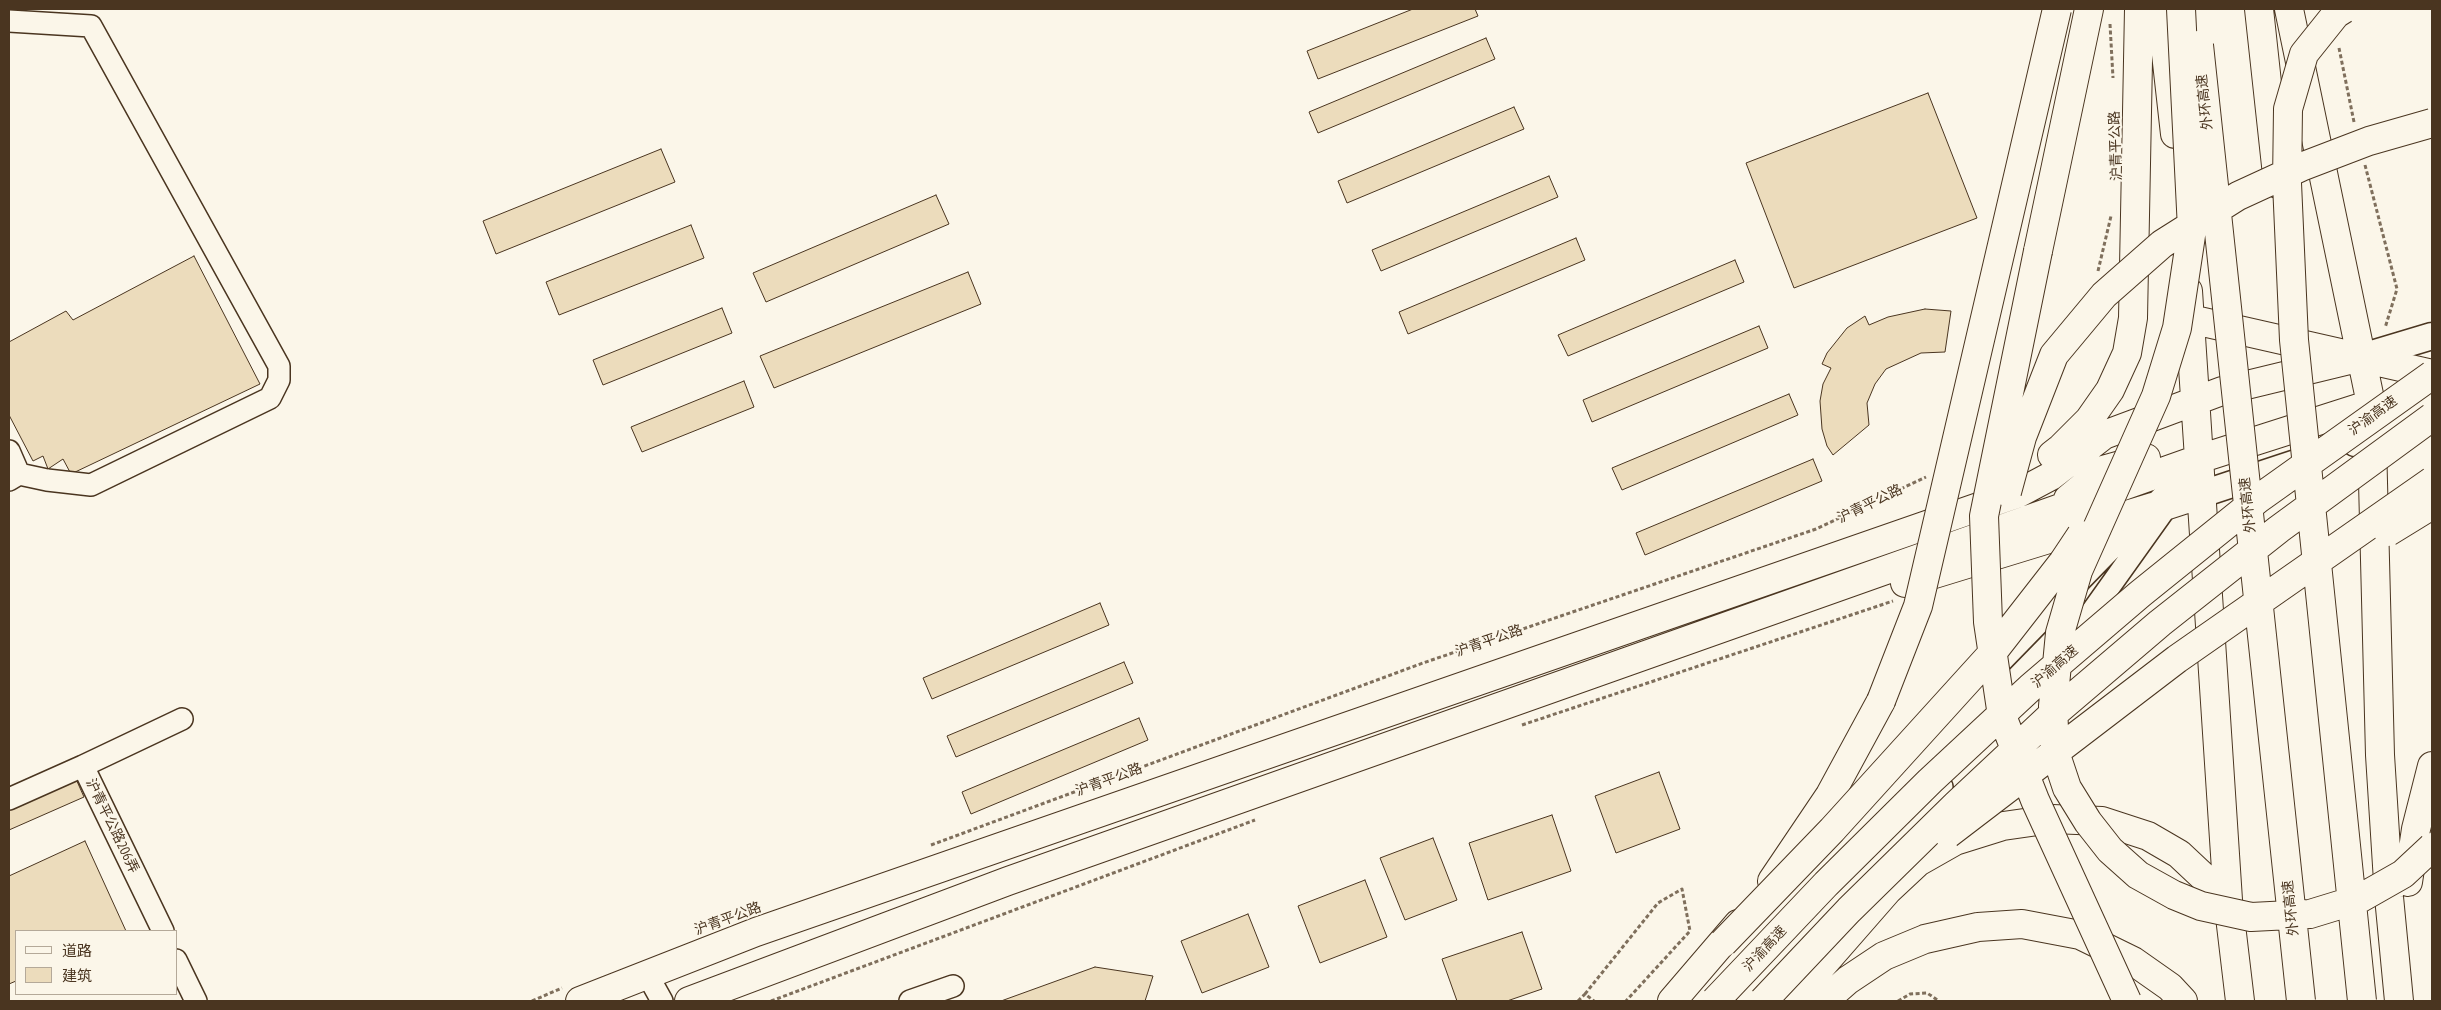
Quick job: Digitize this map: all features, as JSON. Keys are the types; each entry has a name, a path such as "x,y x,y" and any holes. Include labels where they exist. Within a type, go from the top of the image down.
{"highway":[{"path":"1672,1001 1778,874 1830,795 1881,701 1918,606 2057,9"},
{"name":"沪青平公路","path":"1961,513 2062,448 2089,420 2110,390 2127,353 2133,318 2139,9"},
{"path":"2161,9 2169,68 2190,319 2228,900 2240,1001"},
{"path":"2181,9 2192,229 2177,328 2156,396 2078,571 2060,634 2053,706 2055,752 2067,788 2088,822 2110,850 2138,875 2174,895 2201,906 2251,918 2310,914 2359,899 2403,874 2432,847"},
{"name":"外环高速","path":"2195,9 2301,1001"},
{"path":"2259,9 2362,1001"},
{"path":"2289,9 2370,355 2380,755 2389,897 2399,1001"},
{"path":"2294,340 2287,183 2288,109 2304,54 2336,14 2344,9"},
{"path":"2099,14 1984,516 1988,622 2002,716 2035,800 2127,1001"},
{"path":"1988,622 2000,518 2022,437 2054,355 2104,295 2162,244 2238,196 2302,167 2369,141 2432,123"},
{"path":"2190,319 2370,355 2432,375"},
{"name":"沪青平公路","path":"573,994 647,974 765,928 2019,493 2051,476 2104,435 2222,391 2370,355"},
{"path":"2258,500 2432,364"},
{"name":"沪渝高速","path":"1715,1001 1833,877 1930,781 2030,688 2140,594 2258,500 2432,375"},
{"path":"689,1001 1008,881 2053,511 2103,470 2154,456 2199,459 2371,404"},
{"path":"1763,1001 1849,910 1956,805 2052,715 2160,623 2279,529 2432,417"},
{"path":"1723,942 1832,830 1989,657 2063,562 2123,472"},
{"path":"1849,910 2177,659 2432,481"},
{"path":"1854,582 1906,583 2202,494"},
{"path":"2177,659 2432,505"},
{"path":"2402,1001 2406,897 2416,830 2432,766"},
{"path":"1791,1001 1888,890 1918,862 1954,841 2003,826 2052,819 2102,821 2148,836 2179,854 2228,900"},
{"path":"1824,1001 1848,980 1884,956 1925,939 1978,927 2022,924 2080,935 2133,961 2170,987 2183,1001"}],"main road":[{"path":"2370,355 2432,336"},
{"path":"2371,404 2432,375"},
{"path":"2202,494 2372,437 2432,398"}],"street":[{"path":"9,21 91,26 278,366 279,380 270,398 91,485 14,477 9,450"},
{"path":"1683,1001 1816,851 2160,506 2199,459"},
{"path":"1747,1001 1790,950 2034,691 2160,506"},
{"path":"83,766 182,719"},
{"name":"沪青平公路206弄","path":"9,799 83,766 163,930"},
{"path":"178,964 196,1001"},
{"path":"647,974 662,1001"},
{"path":"910,1001 953,986"}],"path":[{"path":"2099,14 2114,87"},
{"path":"2098,272 2111,214"},
{"path":"2370,355 2397,290"},
{"name":"沪青平公路","path":"929,846 1423,663 1816,529 1932,474"},
{"path":"1517,727 1902,598"},
{"path":"771,1001 1264,816"},
{"path":"1578,1001 1658,903 1682,889 1690,931 1626,1001"},
{"path":"1898,1001 1910,994 1928,993 1939,1001"},
{"path":"532,1001 573,994"},
{"path":"1585,994 1594,1001"}],"building":[{"path":"1413,9 1475,9 1478,16 1318,79 1307,51"},
{"path":"1486,38 1495,59 1318,133 1309,112"},
{"path":"1928,93 1977,218 1794,288 1746,163"},
{"path":"1514,107 1524,129 1347,203 1338,181"},
{"path":"661,149 675,182 496,254 483,221"},
{"path":"1549,176 1558,197 1381,271 1372,250"},
{"path":"936,195 949,224 766,302 753,273"},
{"path":"691,225 704,258 559,315 546,282"},
{"path":"1576,238 1585,260 1408,334 1399,312"},
{"path":"194,256 260,384 71,474 63,459 48,469 43,456 33,461 9,415 9,342 66,311 73,320"},
{"path":"1735,260 1744,282 1568,356 1558,335"},
{"path":"968,272 981,304 774,388 760,356"},
{"path":"722,308 732,333 603,385 593,360"},
{"path":"1925,309 1951,311 1945,352 1921,353 1886,369 1875,384 1867,403 1869,425 1833,455 1827,446 1822,429 1820,401 1823,384 1831,368 1822,364 1827,353 1847,328 1865,316 1869,325 1888,317"},
{"path":"1759,326 1768,348 1592,422 1583,400"},
{"path":"744,381 754,407 642,452 631,427"},
{"path":"1789,394 1798,415 1622,490 1612,468"},
{"path":"1813,459 1822,481 1645,555 1636,533"},
{"path":"1100,603 1109,625 932,699 923,678"},
{"path":"1124,662 1133,683 956,757 947,736"},
{"path":"1139,718 1148,740 971,814 962,792"},
{"path":"1659,772 1680,829 1616,853 1595,796"},
{"path":"76,779 84,797 9,830 9,809"},
{"path":"1552,815 1571,871 1488,900 1469,843"},
{"path":"1433,838 1457,900 1405,920 1380,858"},
{"path":"85,841 126,930 15,930 15,981 9,984 9,876"},
{"path":"1365,880 1387,937 1320,963 1298,906"},
{"path":"1248,914 1269,967 1202,993 1181,941"},
{"path":"1522,932 1542,989 1507,1001 1457,1001 1442,959"},
{"path":"1095,967 1153,976 1145,1001 1001,1001"}]}
